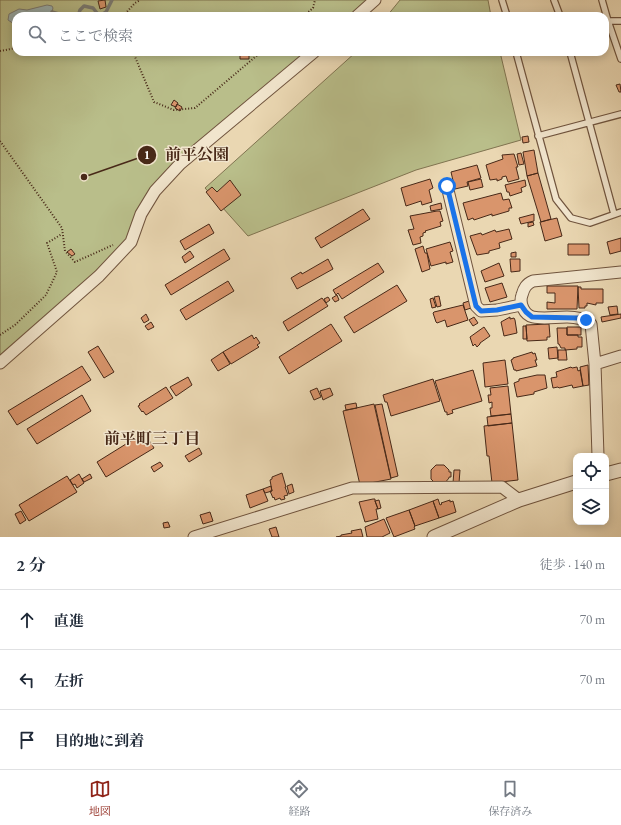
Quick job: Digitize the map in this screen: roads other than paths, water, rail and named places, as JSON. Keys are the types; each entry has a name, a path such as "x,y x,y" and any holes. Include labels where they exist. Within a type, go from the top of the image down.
{"street":[{"path":"362,12 375,0"},
{"path":"0,362 99,276 131,242 141,214 155,191 180,164 309,56"},
{"path":"447,186 476,306 481,311 497,310 521,305"},
{"path":"598,453 595,364 591,324 586,320 578,318 532,317 521,305 521,298 524,288 533,281 621,272"},
{"path":"595,364 621,356"},
{"path":"609,473 621,470"},
{"path":"434,537 519,500 573,483"},
{"path":"194,537 352,488 502,487 519,500"}],"lane":[{"path":"502,0 505,12"},
{"path":"554,0 558,12"},
{"path":"602,0 604,12"},
{"path":"609,21 621,21"},
{"path":"609,29 621,59"},
{"path":"517,56 556,199 571,218 590,223 621,212"},
{"path":"571,56 614,214"},
{"path":"538,136 621,114"}],"water":[{"path":"47,5 52,6 53,8 52,12 13,12 19,9 27,10"},
{"path":"12,12 12,23 8,20 9,14"}],"waterway":[{"path":"106,12 112,0"},
{"path":"79,12 84,6 93,8 96,12"}],"place":[{"name":"前平公園","path":"84,177"}],"district":[{"name":"前平町三丁目","path":"152,438"}]}
